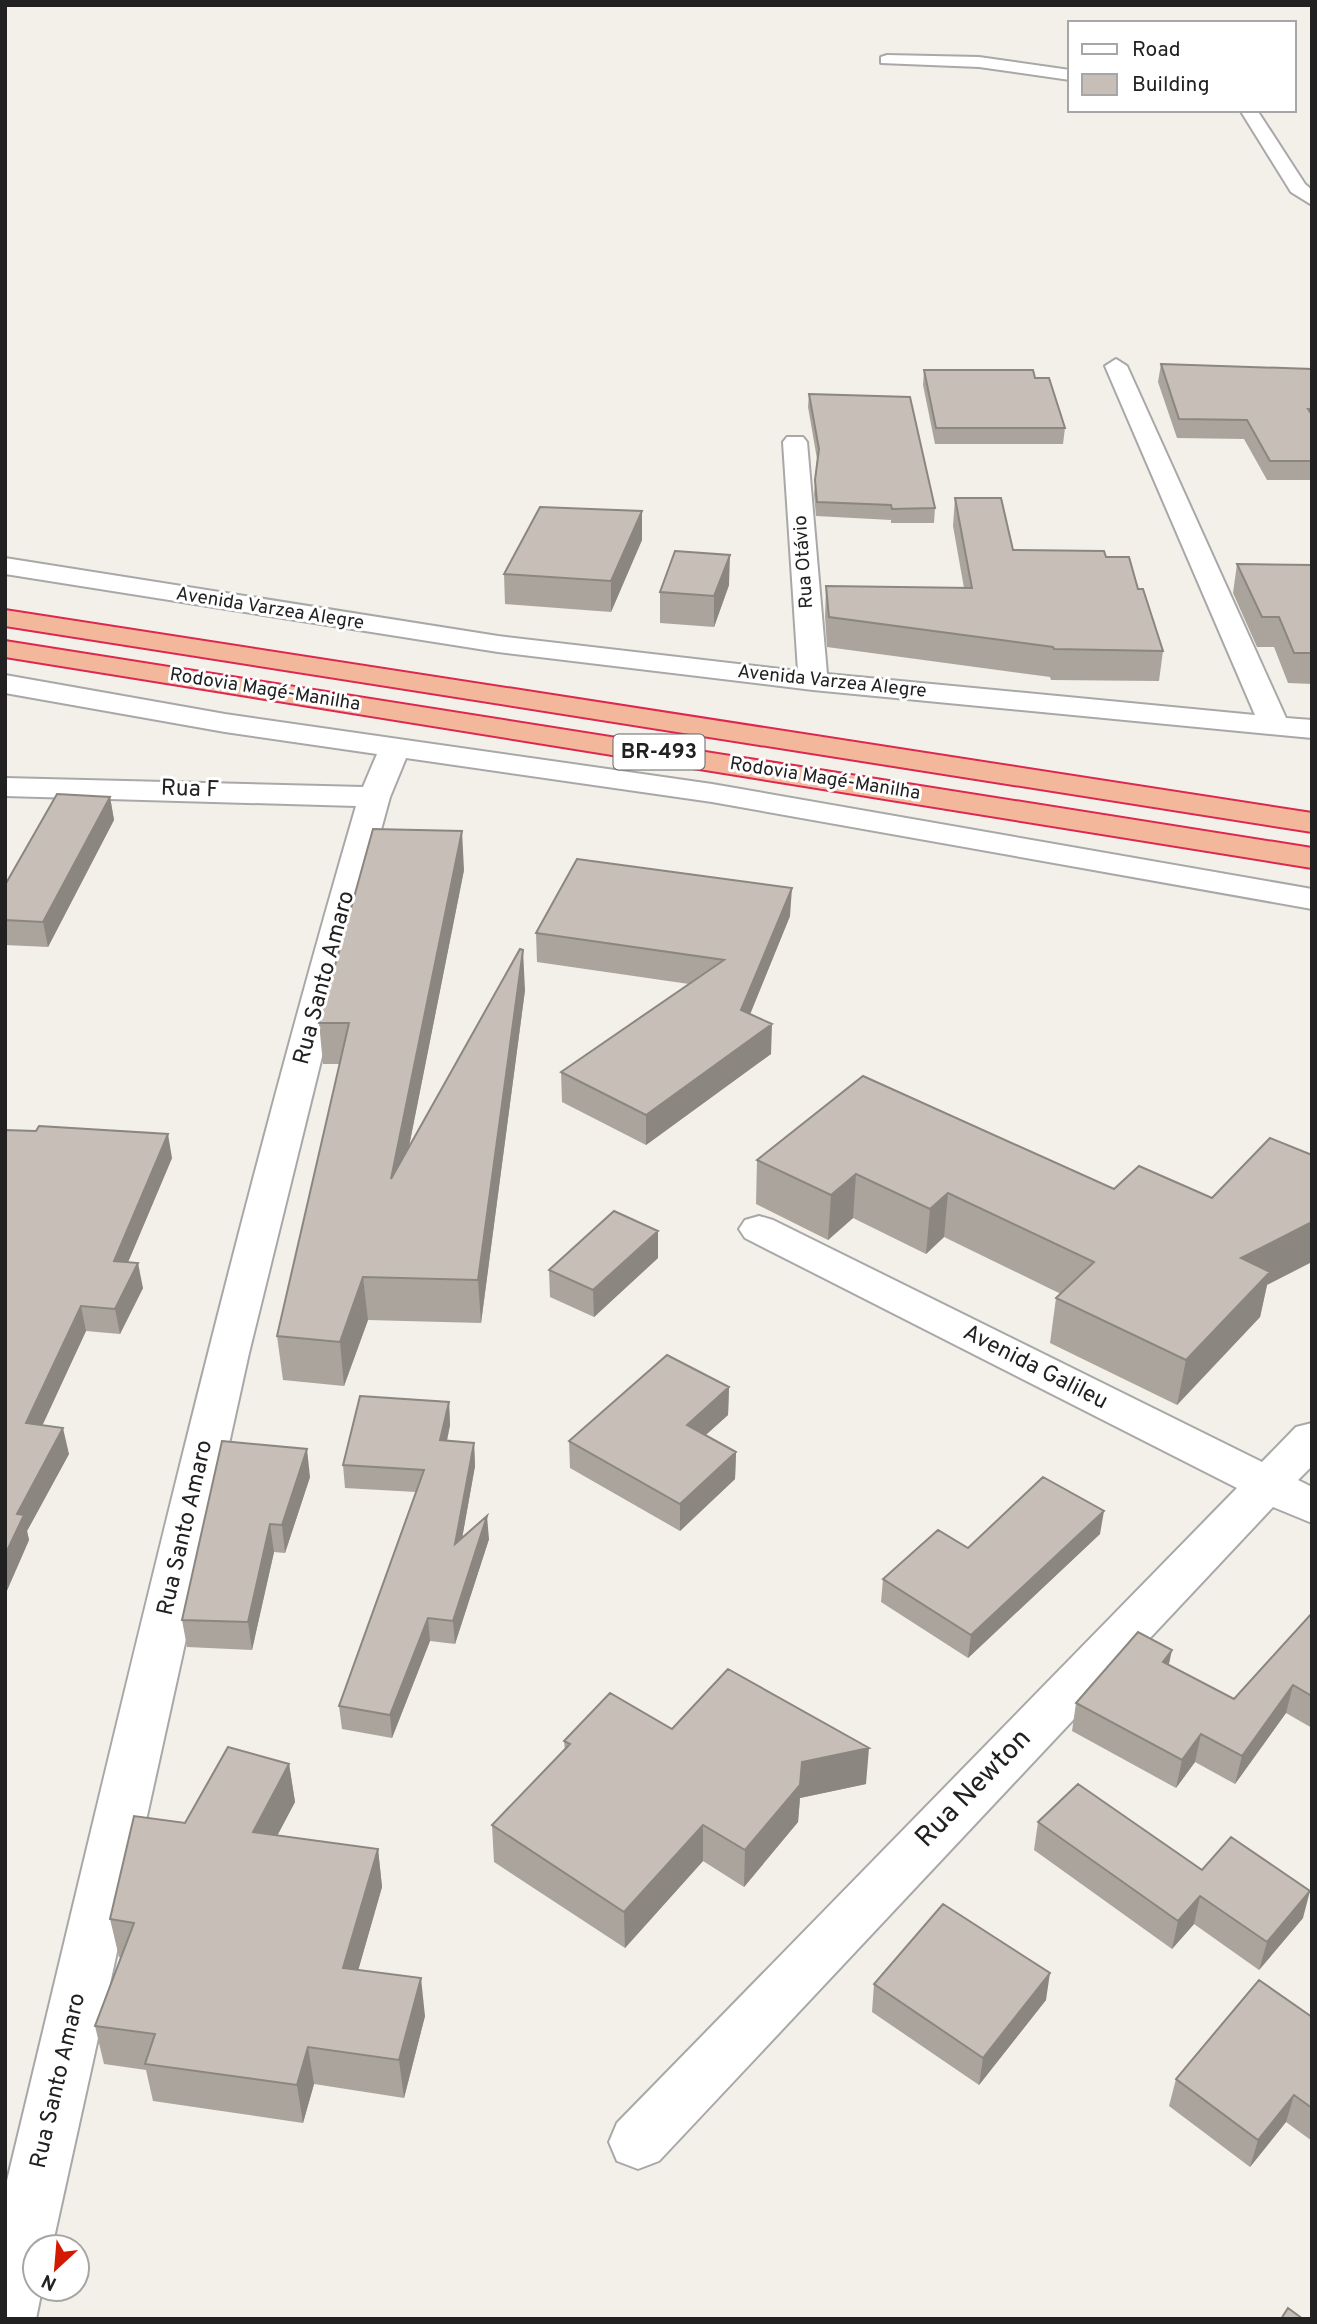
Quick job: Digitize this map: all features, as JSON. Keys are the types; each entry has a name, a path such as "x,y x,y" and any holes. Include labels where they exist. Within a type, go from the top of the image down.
{"highway":[{"name":"Rodovia Magé-Manilha","path":"5,618 1312,823"},
{"name":"Rodovia Magé-Manilha","path":"5,649 1312,858"}],"street":[{"path":"887,60 979,62 1068,75"},
{"path":"1249,112 1298,188 1312,199"},
{"path":"1116,366 1273,724"},
{"name":"Rua Otávio","path":"795,442 813,681"},
{"name":"Avenida Varzea Alegre","path":"5,566 498,644 813,681 1312,729"},
{"path":"5,684 128,707 712,793 1312,899"},
{"name":"Rua Santo Amaro","path":"5,2318 228,1353 374,797 396,746"},
{"name":"Rua F","path":"5,786 374,797"},
{"name":"Avenida Galileu","path":"759,1229 1291,1496"},
{"name":"Rua Newton","path":"638,2142 953,1810 1291,1496 1312,1438"}],"building":[{"path":"1161,364 1312,369 1312,409 1308,409 1312,415 1312,461 1270,461 1247,420 1179,419"},
{"path":"924,370 1033,370 1035,378 1049,378 1065,428 936,428"},
{"path":"809,394 910,397 935,508 892,509 891,505 817,502 815,480 819,449"},
{"path":"955,498 1001,498 1013,550 1104,551 1106,557 1129,557 1138,589 1143,589 1163,651 1054,649 829,617 826,586 972,588"},
{"path":"540,507 642,511 611,581 504,574"},
{"path":"675,551 730,555 714,596 660,592"},
{"path":"1237,564 1312,565 1312,653 1294,653 1279,617 1262,617"},
{"path":"57,794 110,797 43,922 5,920 5,885"},
{"path":"373,829 462,831 391,1179 520,949 523,950 478,1280 363,1277 340,1342 277,1336 349,1023 319,1023"},
{"path":"577,859 792,888 741,1010 772,1024 646,1115 561,1072 724,960 536,933"},
{"path":"863,1076 1114,1189 1139,1166 1212,1198 1270,1138 1312,1155 1312,1222 1241,1258 1270,1272 1186,1360 1056,1298 1094,1262 948,1193 930,1209 856,1174 831,1195 757,1160"},
{"path":"39,1126 168,1134 114,1261 138,1263 115,1309 81,1306 26,1423 63,1428 17,1514 24,1515 5,1555 5,1130 36,1131"},
{"path":"614,1211 658,1231 593,1290 549,1270"},
{"path":"667,1355 729,1387 687,1425 736,1452 680,1504 569,1441"},
{"path":"360,1396 449,1402 440,1440 474,1443 455,1544 487,1516 453,1621 428,1618 390,1715 339,1706 424,1470 343,1465"},
{"path":"222,1441 307,1449 282,1525 270,1524 248,1622 182,1620"},
{"path":"1043,1477 1104,1511 971,1635 883,1579 938,1530 968,1548"},
{"path":"1312,1613 1312,1696 1293,1685 1242,1756 1201,1734 1182,1760 1076,1703 1138,1632 1172,1650 1163,1662 1234,1699"},
{"path":"728,1669 869,1748 802,1762 800,1785 745,1850 703,1825 624,1912 492,1825 570,1744 564,1741 610,1693 672,1729"},
{"path":"228,1747 289,1764 253,1832 378,1849 343,1968 421,1978 399,2060 308,2047 297,2085 145,2064 155,2034 95,2026 134,1923 110,1919 134,1816 185,1823"},
{"path":"1078,1784 1202,1870 1231,1837 1310,1891 1267,1942 1200,1896 1178,1921 1038,1822"},
{"path":"943,1904 1050,1973 983,2058 874,1984"},
{"path":"1259,1980 1312,2017 1312,2108 1294,2095 1258,2140 1176,2079"},
{"path":"1288,2308 1303,2319 1281,2319"}]}
